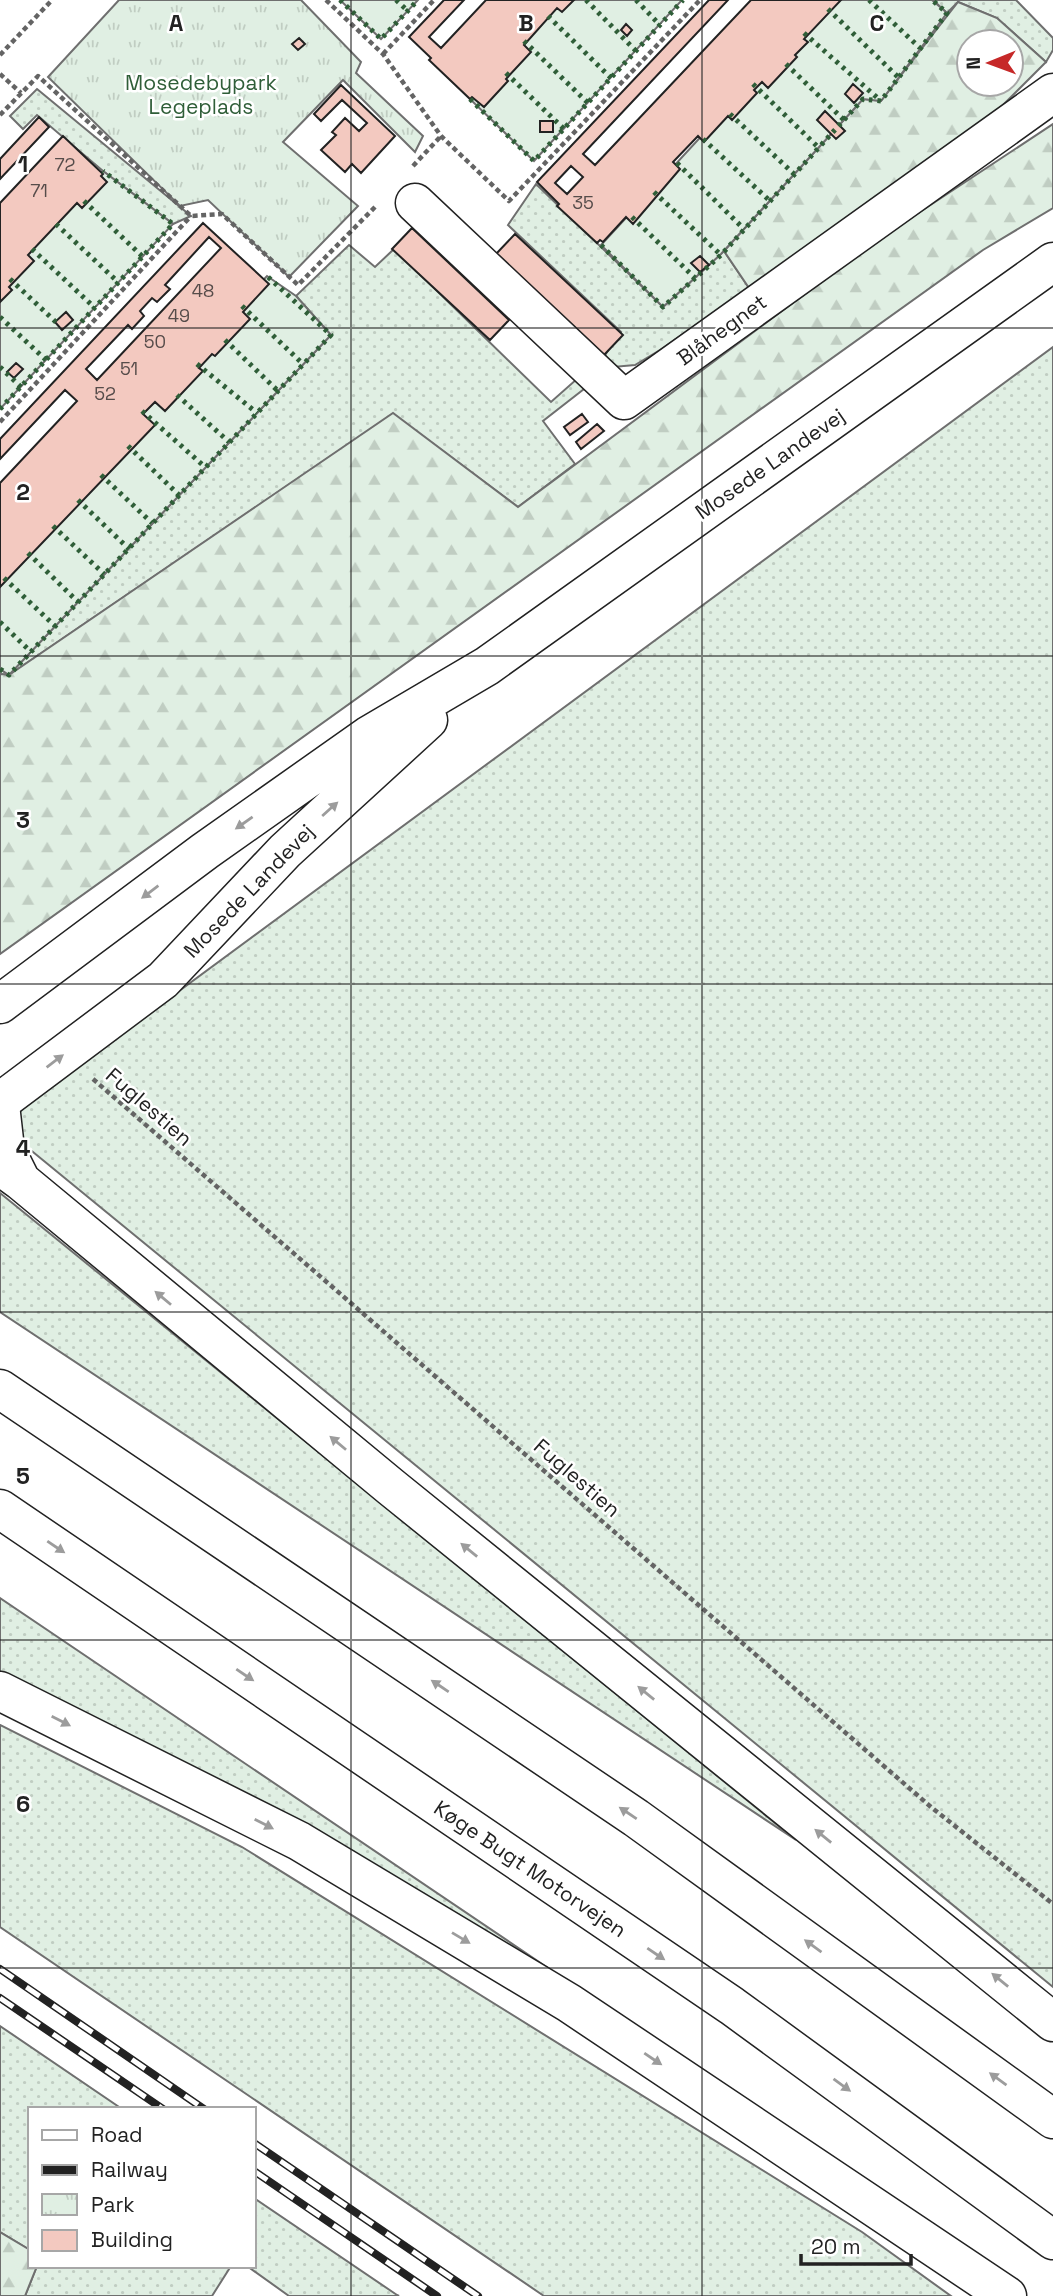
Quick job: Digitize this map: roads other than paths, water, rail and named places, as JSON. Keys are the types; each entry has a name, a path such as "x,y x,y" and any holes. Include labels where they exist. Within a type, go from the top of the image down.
{"main road":[{"name":"Blåhegnet","path":"402,191 624,400 1053,93"},
{"name":"Mosede Landevej","path":"0,1004 205,851 368,736 486,666 1053,262"},
{"name":"Mosede Landevej","path":"0,1103 163,980 285,851 486,666"},
{"path":"0,1103 10,1173 391,1487 1053,2022"},
{"path":"0,1389 636,1818 1053,2119"},
{"name":"Køge Bugt Motorvejen","path":"0,1509 732,2006 1053,2240"},
{"path":"0,1691 299,1841 557,1996 1007,2296"}],"railway":[{"path":"0,1969 201,2107"},
{"path":"0,1998 160,2107"},
{"path":"256,2144 478,2296"},
{"path":"256,2172 437,2296"}],"park label":[{"name":"Mosedebypark Legeplads","path":"201,95"}]}
